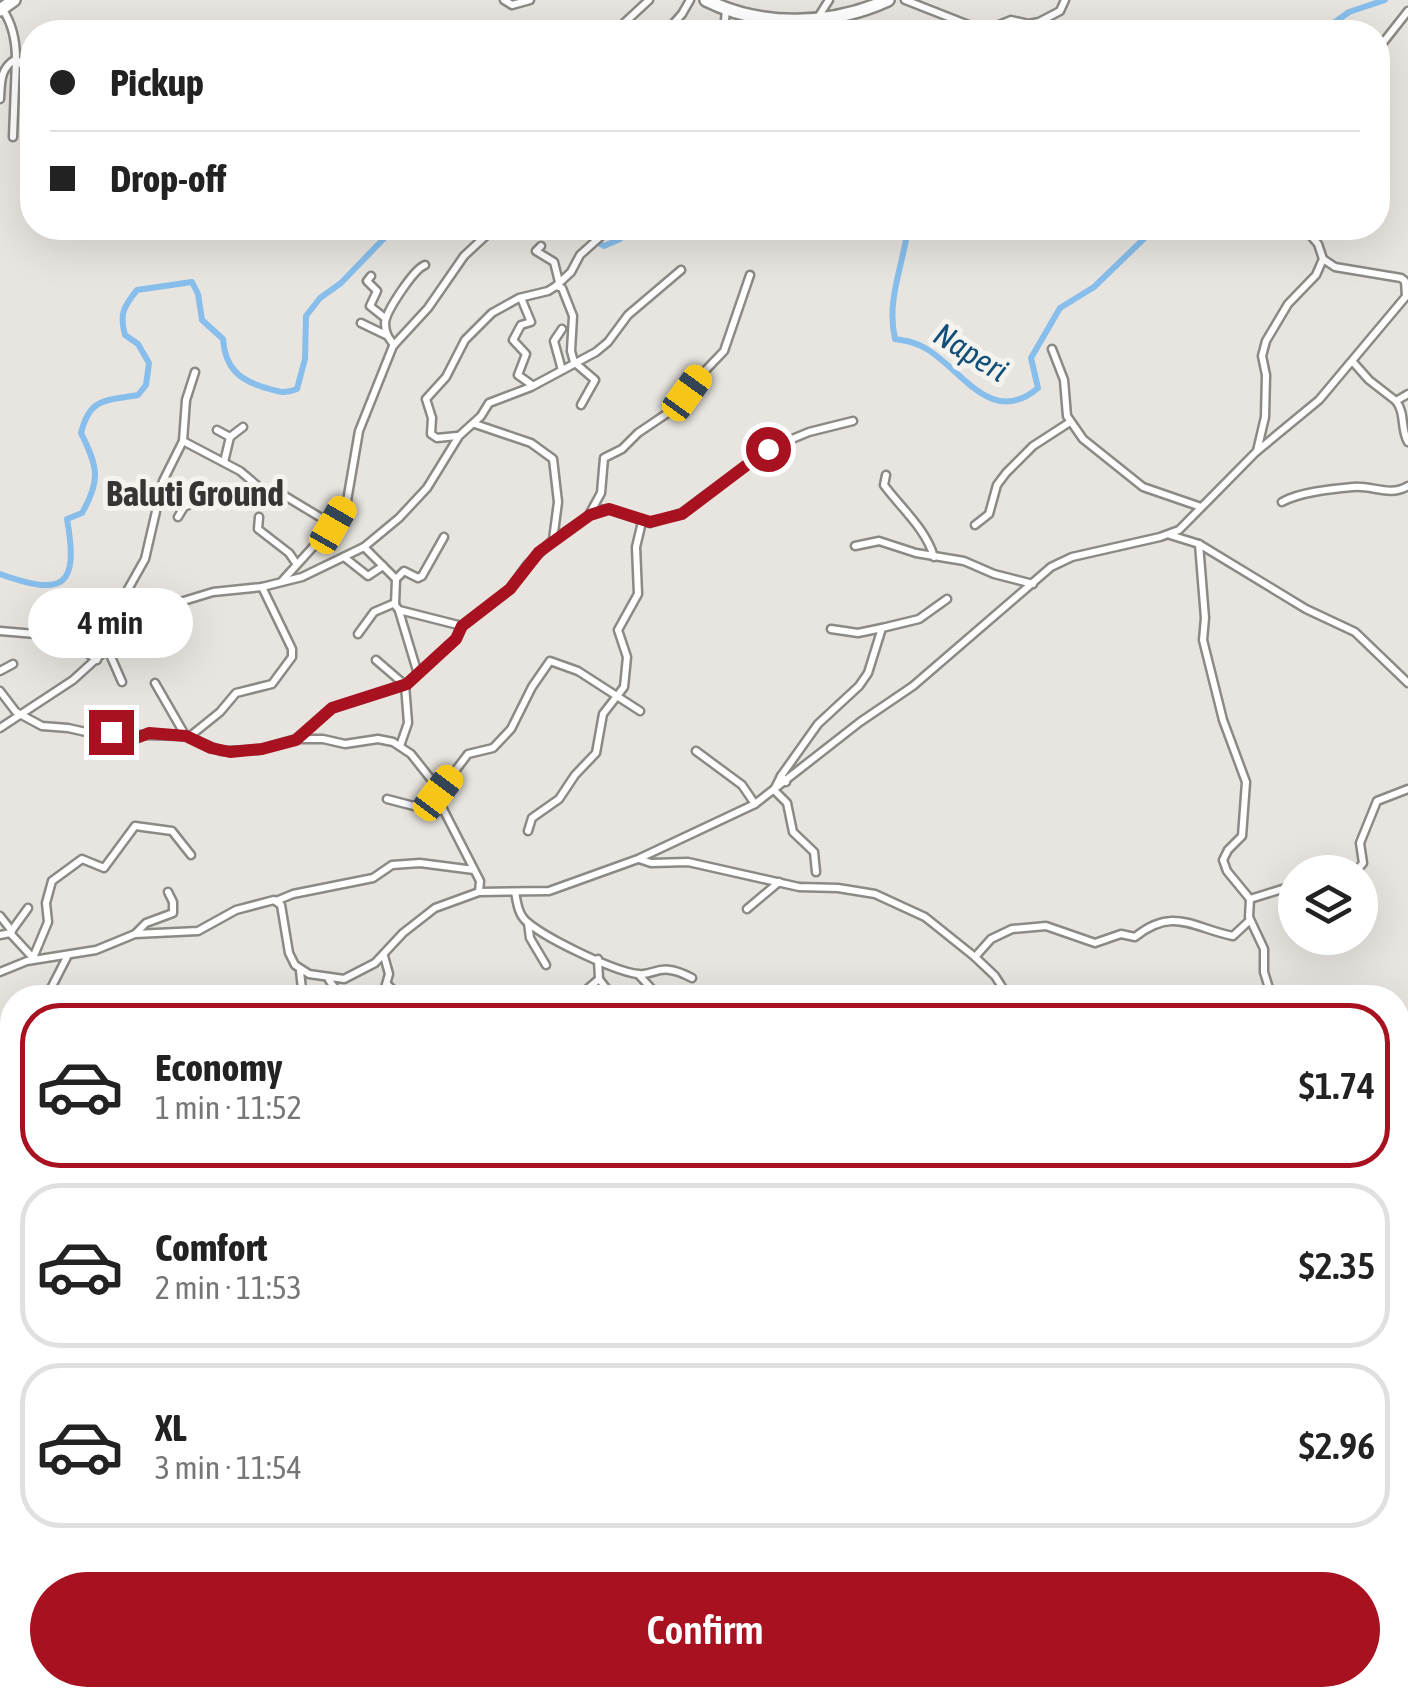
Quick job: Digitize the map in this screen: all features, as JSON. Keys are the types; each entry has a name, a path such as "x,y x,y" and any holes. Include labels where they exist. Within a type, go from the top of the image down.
{"highway":[{"path":"711,1 778,20 816,20 842,16 888,0"}],"street":[{"path":"504,0 512,5 530,0"},
{"path":"627,20 649,0"},
{"path":"816,20 830,0"},
{"path":"905,0 954,20"},
{"path":"1042,20 1058,12 1066,0"},
{"path":"5,5 14,29 16,59 13,137"},
{"path":"725,20 726,8"},
{"path":"1390,34 1408,11"},
{"path":"16,59 20,63"},
{"path":"0,99 3,73 8,63 16,59"},
{"path":"282,582 333,525 347,501 360,430 394,344 481,240"},
{"path":"458,436 438,438 431,434 427,396 446,377 465,340 492,313 557,285 571,272 580,254 598,240"},
{"path":"1256,452 1265,417 1266,375 1262,356 1266,341 1288,304 1316,275 1322,260 1316,240"},
{"path":"541,246 536,251 554,262 557,285"},
{"path":"783,779 913,686 1052,568 1072,557 1169,534 1190,520 1256,452 1319,400 1407,295 1401,278 1335,267 1322,260"},
{"path":"386,335 385,318 415,269 425,265"},
{"path":"0,728 46,701 128,630 191,598 262,587 318,572 364,547 427,488 458,436 489,403 533,386 604,346 628,315 681,270"},
{"path":"590,515 601,493 604,458 678,406 724,351 750,275"},
{"path":"372,276 368,281 377,291 370,306 385,318"},
{"path":"557,285 562,288 573,316 574,362 595,380 581,406"},
{"path":"520,298 531,322 521,325 513,340 526,354 518,375 533,386"},
{"path":"360,323 386,335 394,344"},
{"path":"562,328 554,341 562,370"},
{"path":"1052,349 1064,380 1070,422 1083,439 1143,487 1202,507"},
{"path":"1353,362 1368,380 1396,401 1402,410 1401,429 1408,442"},
{"path":"128,630 126,594 145,559 158,495 183,441 186,400 195,372"},
{"path":"1396,401 1408,394"},
{"path":"296,740 332,708 405,685 456,639 462,626 510,589 526,566 553,540 590,515 609,509 650,522 682,514 768,449 809,432 853,421"},
{"path":"975,526 989,514 1006,472 1034,446 1070,422"},
{"path":"473,424 531,444 553,459 558,502 553,540"},
{"path":"224,462 230,437 243,427"},
{"path":"218,430 230,437"},
{"path":"183,441 224,462 264,492 285,496 333,525"},
{"path":"886,475 884,484 928,538 934,557"},
{"path":"1282,502 1354,487 1397,491 1408,486"},
{"path":"178,517 184,508 216,492"},
{"path":"158,495 180,502 184,508"},
{"path":"259,517 258,529 296,563"},
{"path":"320,518 322,538"},
{"path":"528,831 532,818 560,798 596,753 602,714 624,691 627,657 618,630 638,594 636,546 642,522"},
{"path":"1169,534 1199,544 1306,608 1355,632 1408,683"},
{"path":"396,579 404,571 422,576 444,538"},
{"path":"855,546 879,540 934,557 964,561 1033,584"},
{"path":"1199,544 1203,640 1224,720 1246,782 1242,836 1223,860 1250,900 1250,920 1264,950 1268,985"},
{"path":"364,547 396,579 397,606 418,674"},
{"path":"344,557 368,576 383,566"},
{"path":"187,737 220,712 236,693 271,685 292,656 262,587"},
{"path":"832,629 858,633 919,620 947,599"},
{"path":"358,634 374,612 397,606 462,626"},
{"path":"300,969 328,978 351,976 384,954 425,914 478,892 549,890 638,858 756,804 783,779 818,724 868,674 882,628"},
{"path":"0,631 66,637 97,660"},
{"path":"108,650 122,682"},
{"path":"376,660 405,685 408,724 400,746"},
{"path":"438,793 468,754 493,748 511,729 550,660 578,671 640,712"},
{"path":"0,671 13,664"},
{"path":"155,684 187,737"},
{"path":"0,691 20,715 42,726 95,734 187,737 230,752 323,739 345,744 378,739 400,746 428,773 480,881 478,892"},
{"path":"696,751 742,785 756,804"},
{"path":"1361,855 1360,843 1377,801 1408,789"},
{"path":"774,790 788,803 792,832 814,852 816,872"},
{"path":"386,799 433,811 442,807"},
{"path":"34,959 48,922 46,904 52,881 74,863 82,859 104,868 135,826 174,832 191,854"},
{"path":"638,858 652,863 688,862 799,887 875,894 925,918 975,957 1000,985"},
{"path":"0,972 34,959 66,957 135,934 198,931 236,910 293,894 356,884 376,877 392,865 418,863 475,870"},
{"path":"747,909 779,882"},
{"path":"1250,900 1278,891"},
{"path":"135,934 142,925 173,912 168,892"},
{"path":"515,892 519,911 528,922 598,959 638,974 648,985"},
{"path":"276,900 281,905 289,954 300,969 302,985"},
{"path":"0,935 11,932 28,908"},
{"path":"0,916 34,959"},
{"path":"975,957 991,939 1012,929 1046,926 1095,943 1121,934 1135,937 1149,926 1180,919 1233,936 1250,920"},
{"path":"528,922 530,938 546,965"},
{"path":"384,954 387,984"},
{"path":"52,985 66,957"},
{"path":"598,959 599,979 604,985"},
{"path":"638,974 668,967 692,978"},
{"path":"328,978 333,985"},
{"path":"592,985 599,979"}],"waterway":[{"name":"Naperi","path":"1338,20 1385,0"},
{"name":"Naperi","path":"0,574 52,585 62,581 68,572 71,560 67,519 82,513 95,482 94,465 81,433 85,421 100,403 138,395 146,385 149,363 138,344 125,335 123,321 126,306 137,290 192,282 202,320 223,339 235,371 256,385 289,392 297,389 305,359 306,316 382,240"},
{"name":"Naperi","path":"593,240 604,246 618,240"},
{"name":"Naperi","path":"906,240 894,297 895,339 922,346 978,391 1006,402 1021,399 1038,388 1031,358 1060,308 1094,287 1143,240"}],"district":[{"name":"Baluti Ground","path":"195,493"}],"route":[{"path":"111,732 139,737 149,733 186,736 230,752 296,740 332,708 407,684 456,639 462,626 510,589 539,552 598,510 609,509 642,522 682,514 768,449"}]}
